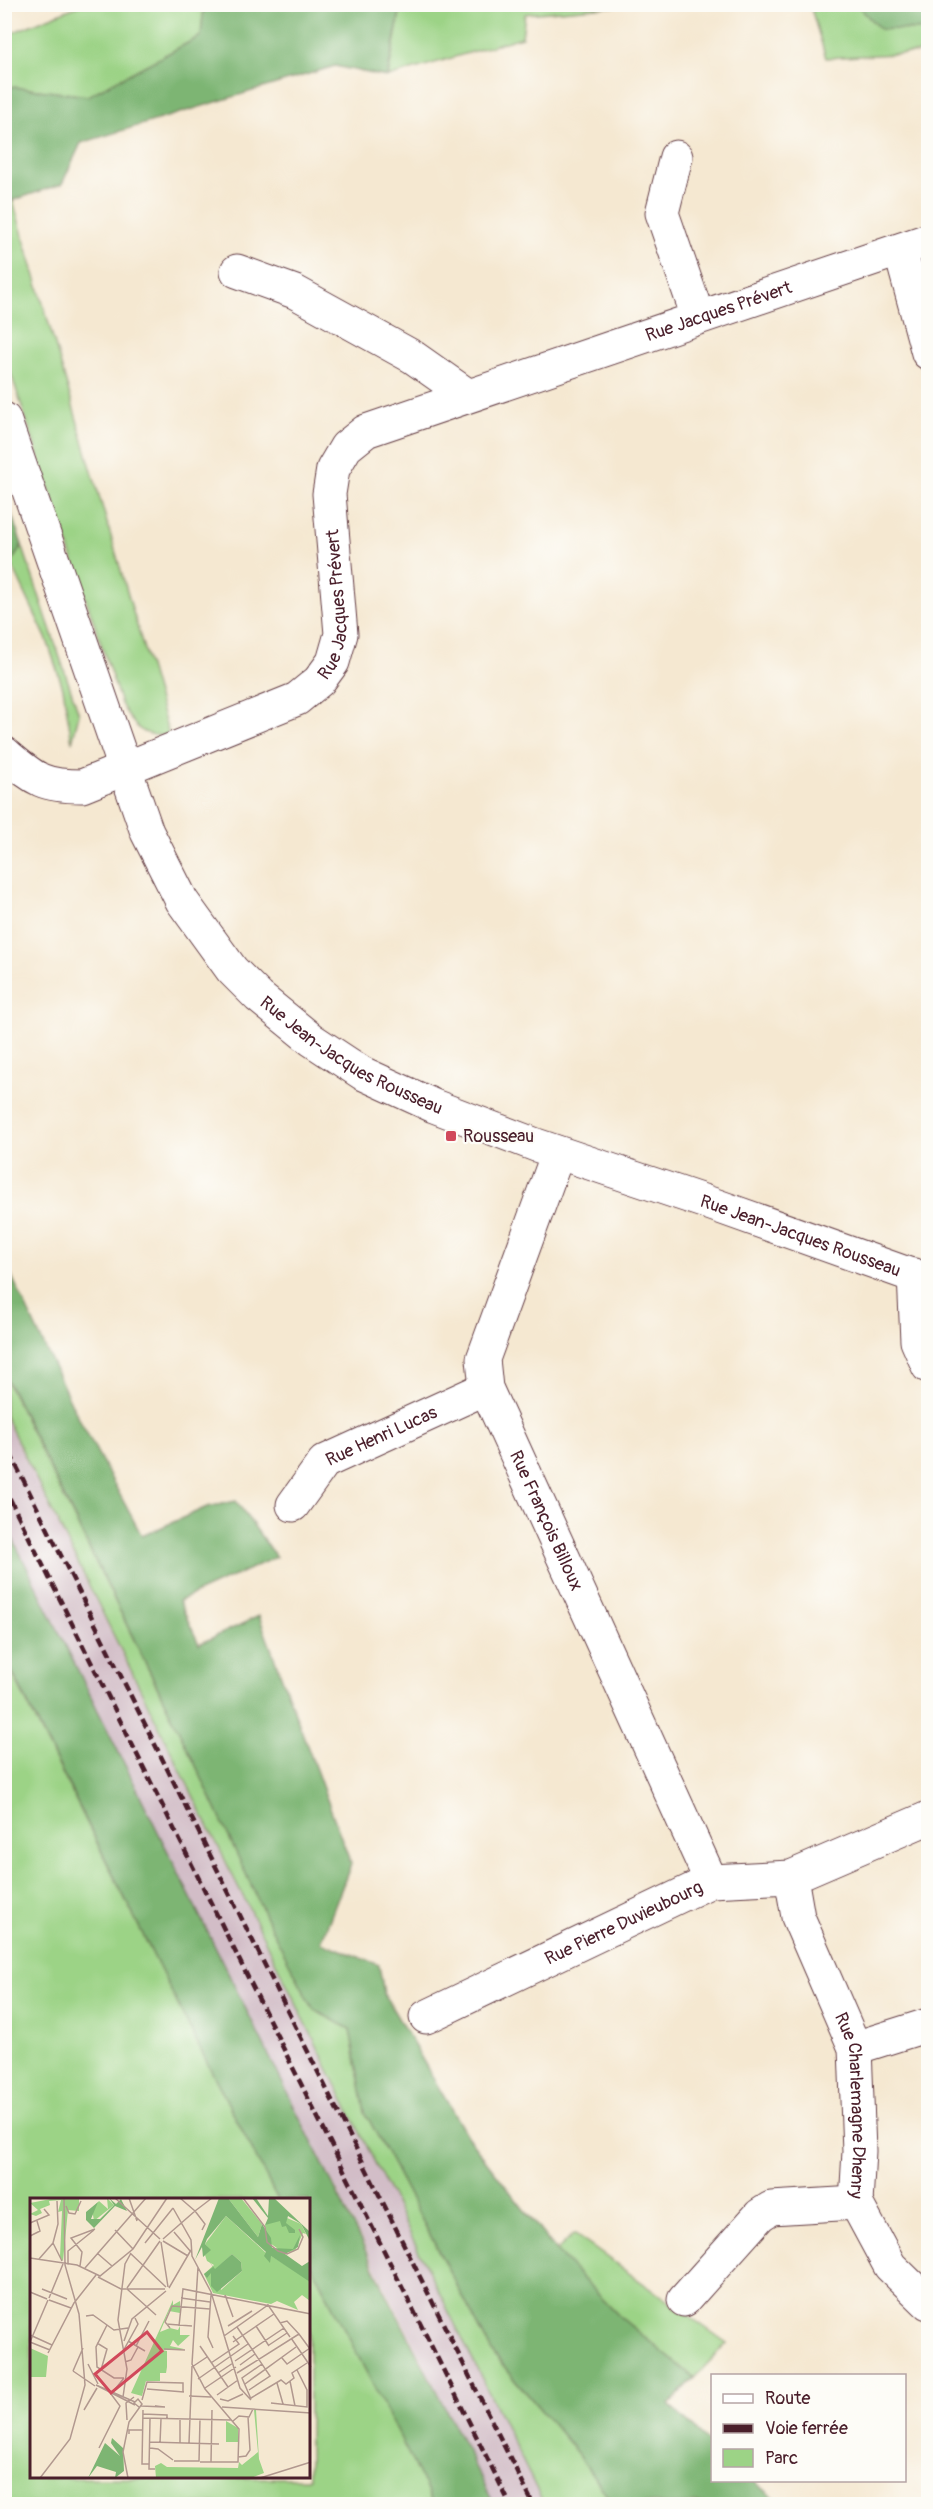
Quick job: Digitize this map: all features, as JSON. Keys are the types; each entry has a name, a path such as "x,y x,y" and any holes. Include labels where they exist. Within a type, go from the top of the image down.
{"street":[{"path":"676,157 662,213 698,317"},
{"path":"914,245 928,353"},
{"name":"Rue Jacques Prévert","path":"124,768 297,699 319,681 333,662 341,634 329,494 333,469 346,447 366,431 914,245"},
{"path":"237,271 295,292 413,357 467,395"},
{"name":"Rue Jean-Jacques Rousseau","path":"4,419 147,832 182,901 232,970 259,997 312,1040 362,1073 434,1106 558,1153 921,1278"},
{"path":"4,753 35,779 58,786 82,786 124,768"},
{"name":"Rue François Billoux","path":"558,1153 483,1359 486,1388 711,1881"},
{"path":"921,1278 917,1341 928,1366"},
{"name":"Rue Henri Lucas","path":"293,1504 324,1462 486,1388"},
{"name":"Rue Pierre Duvieubourg","path":"426,2017 711,1881 791,1877 928,1818"},
{"name":"Rue Charlemagne Dhenry","path":"684,2300 760,2216 771,2208 856,2204 859,2151 855,2048 798,1917 791,1877"},
{"path":"855,2048 928,2025"},
{"path":"856,2204 890,2266 928,2303"}],"shaded area":[{"path":"4,1416 544,2504 494,2504 92,1702 5,1523"}],"green space":[{"path":"80,5 204,5 201,36 88,96 5,86 4,36"},
{"path":"204,5 410,5 401,7 387,77 335,66 81,143 62,184 5,203 5,86 88,96 201,36"},
{"path":"410,5 630,5 525,14 522,37 388,77 401,7"},
{"path":"810,5 857,5 880,29 928,30 928,52 826,58"},
{"path":"857,5 928,5 928,30 880,29"},
{"path":"13,201 169,735 145,733 130,719 121,704 5,356 4,203"},
{"path":"5,495 22,545 11,563 5,550"},
{"path":"22,545 79,714 72,742 63,688 47,640 11,563"},
{"path":"5,1262 73,1407 142,1536 207,1507 236,1501 276,1557 179,1601 199,1644 259,1616 351,1864 321,1942 379,1965 384,1994 467,2136 556,2251 620,2317 694,2378 669,2405 711,2444 711,2482 755,2482 782,2504 609,2504 612,2502 578,2454 492,2352 365,2112 350,2029 314,2010 271,1928 199,1772 5,1376"},
{"path":"4,1376 199,1772 271,1928 314,2010 350,2029 365,2112 492,2352 578,2454 612,2502 609,2504 544,2504 5,1416"},
{"path":"5,1523 396,2312 494,2504 434,2504 310,2262 310,2198 277,2198 194,2037 5,1657"},
{"path":"4,1657 277,2198 30,2198 30,2479 310,2479 310,2262 434,2504 5,2504"},
{"path":"574,2234 727,2343 694,2378 620,2317 556,2251"}],"railway":[{"path":"4,1441 533,2504"},
{"path":"4,1487 510,2504"}],"place":[{"name":"Rousseau","path":"451,1136"}]}
